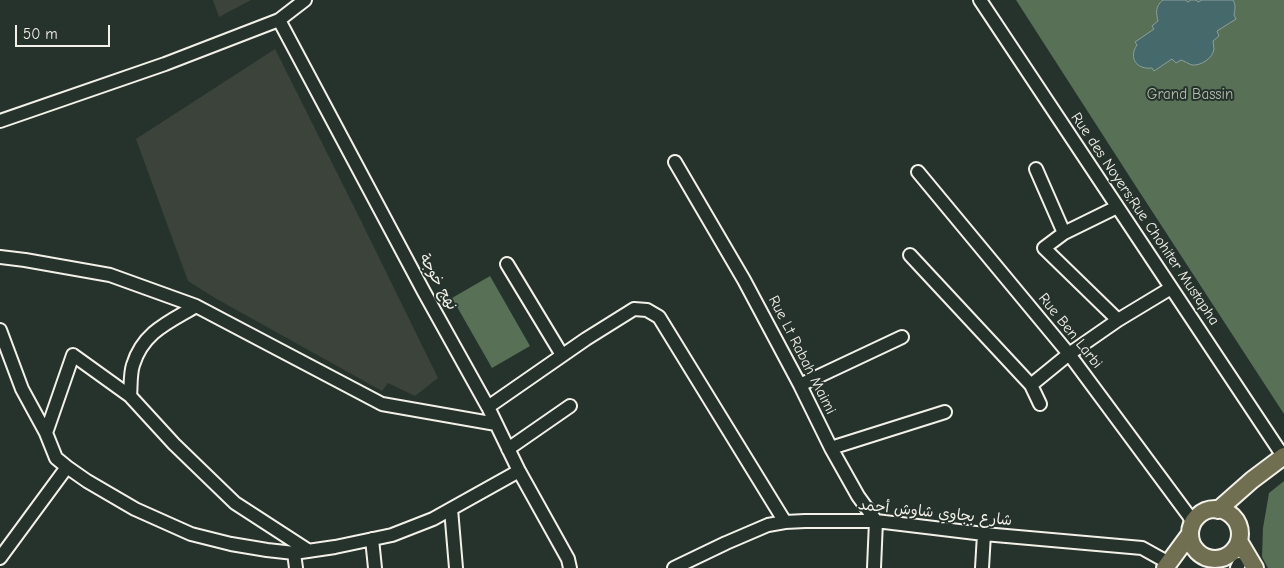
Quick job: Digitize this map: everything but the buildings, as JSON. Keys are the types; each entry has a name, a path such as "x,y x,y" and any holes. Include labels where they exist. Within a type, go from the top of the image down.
{"main road":[{"path":"1225,514 1252,480 1284,456"},
{"path":"1167,566 1192,523 1204,512 1211,510 1225,514 1239,528 1241,565"},
{"path":"1192,523 1193,547 1198,552 1204,557 1241,565"},
{"path":"1239,541 1235,549 1241,565"},
{"path":"1167,566 1198,552"}],"street":[{"path":"0,121 165,64 279,20 305,0"},
{"name":"Rue des Noyers;Rue Chohiter Mustapha","path":"980,0 1284,456"},
{"name":"نهج خوجة","path":"279,20 424,292 488,407 519,471 569,564 578,568"},
{"name":"Rue Lt Rabah Maimi","path":"675,162 744,280 831,448 858,496 876,521"},
{"path":"1036,170 1064,233"},
{"name":"Rue Ben Larbi","path":"918,172 1069,354 1192,523"},
{"path":"1117,207 1064,233 1044,248 1118,320"},
{"path":"910,255 1031,385 1040,404"},
{"path":"0,258 25,260 110,274 196,306 382,404 496,424"},
{"path":"507,264 562,355"},
{"path":"1031,385 1069,354 1118,320 1171,288"},
{"path":"130,396 132,366 140,349 151,334 196,306"},
{"path":"488,407 562,355 634,309 647,310 659,317 785,522"},
{"path":"0,330 22,389 46,433 56,458 87,481 135,509 191,534 231,544 294,554 372,540 392,535 433,519 519,471"},
{"path":"800,385 902,337"},
{"path":"46,433 73,354 130,396 174,444 235,503 309,551"},
{"path":"508,449 570,406"},
{"path":"831,448 945,412"},
{"path":"0,558 67,467"},
{"path":"451,509 456,568"},
{"name":"شارع بجاوي شاوش أحمد","path":"674,568 768,525 805,520 876,521 984,534 1142,548 1167,566"},
{"path":"874,568 876,521"},
{"path":"982,568 984,534"},
{"path":"372,540 375,568"},
{"path":"294,554 296,568"}],"shaded area":[{"path":"213,0 251,0 219,17"},
{"path":"275,49 438,378 415,396 388,383 382,391 188,281 136,139"}],"green space":[{"name":"Grand Bassin","path":"1016,0 1284,0 1284,414 1135,185"},
{"path":"490,276 530,346 492,368 452,298"},
{"path":"1284,481 1284,568 1268,568 1262,557 1263,528 1269,493"}],"water":[{"path":"1163,0 1185,0 1188,2 1196,0 1198,2 1202,0 1233,0 1236,19 1217,31 1219,36 1213,41 1213,52 1206,61 1192,65 1181,60 1176,63 1172,59 1154,71 1152,68 1138,65 1133,54 1137,45 1135,42 1154,29 1152,26 1158,21 1157,7"}]}
